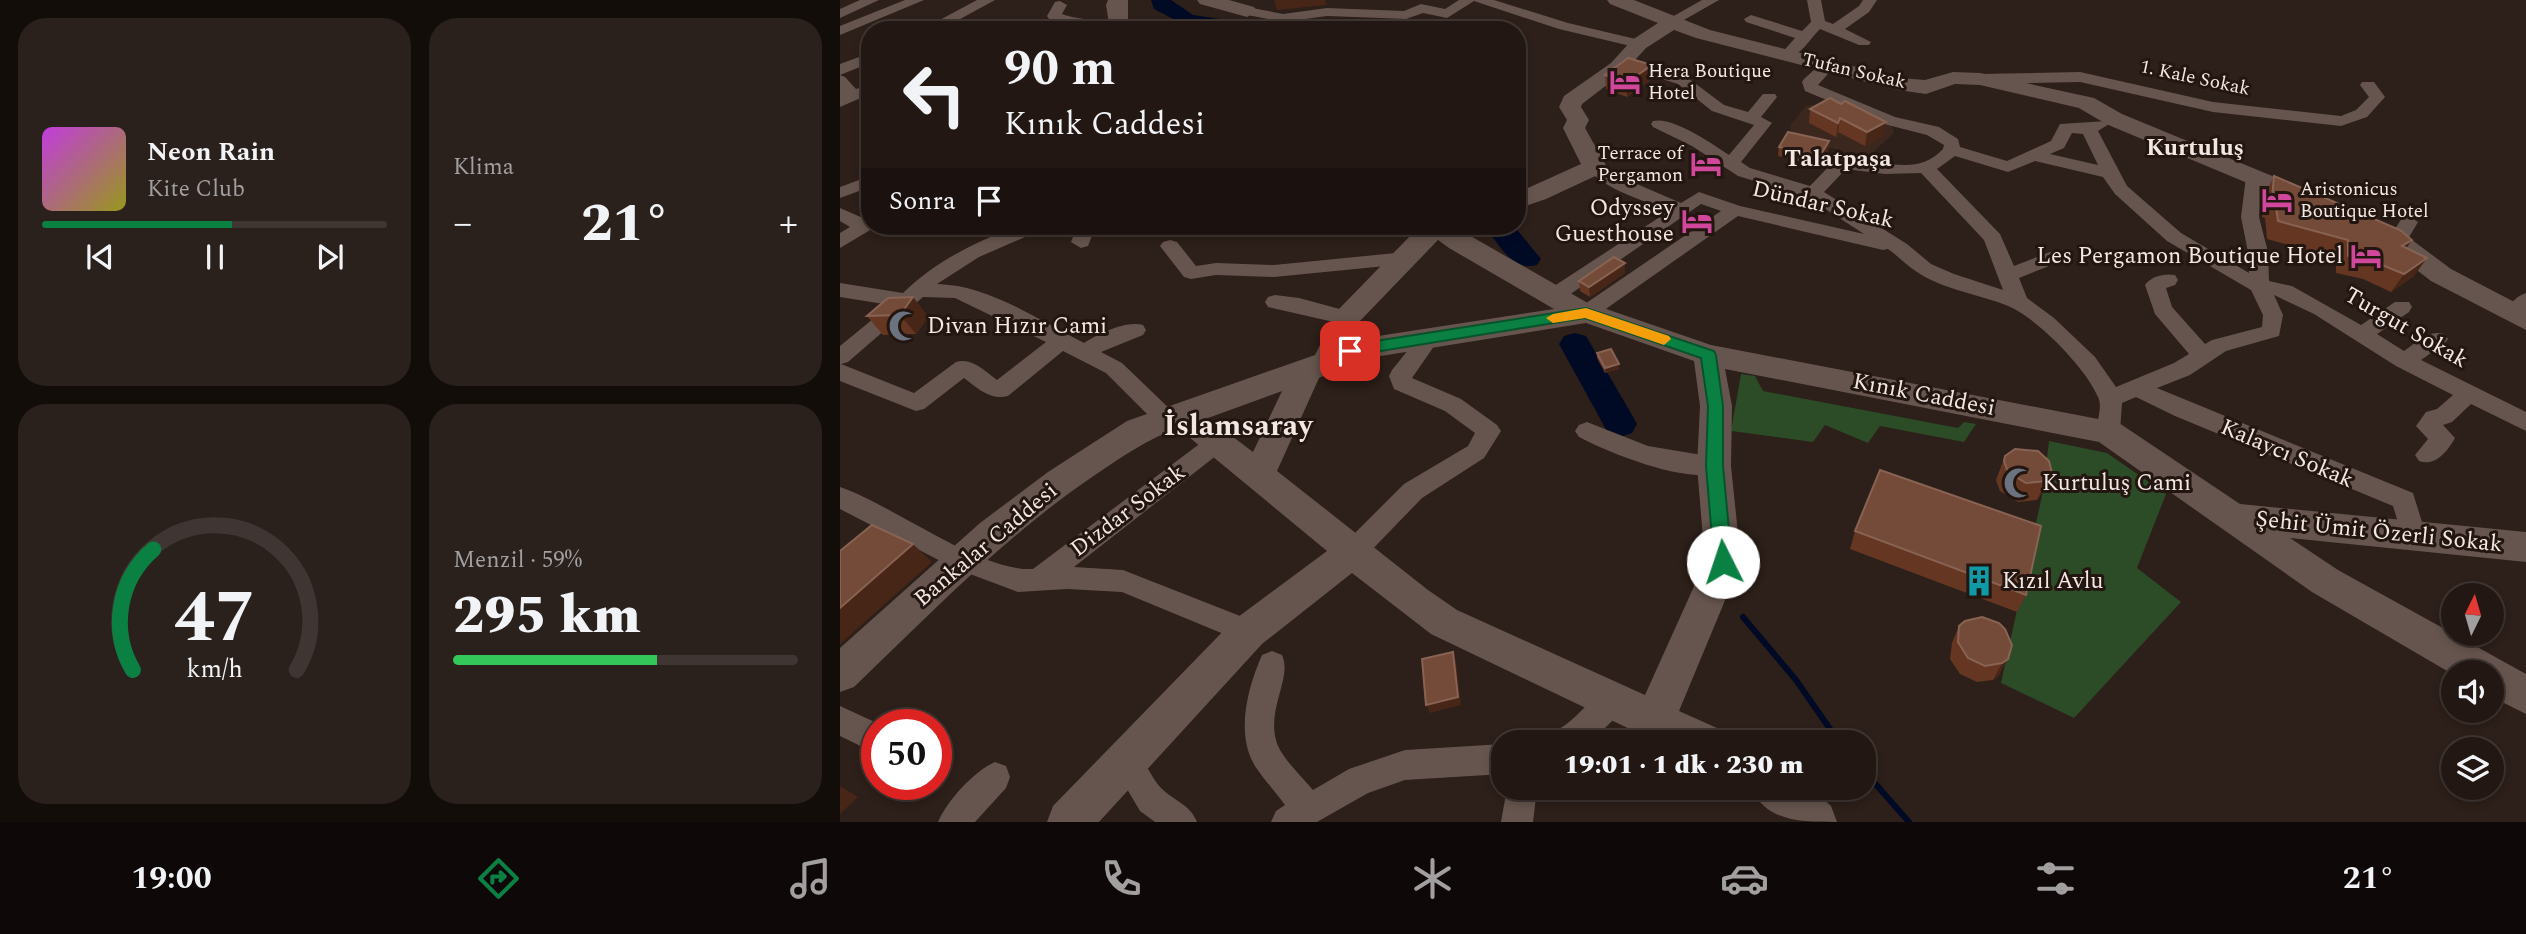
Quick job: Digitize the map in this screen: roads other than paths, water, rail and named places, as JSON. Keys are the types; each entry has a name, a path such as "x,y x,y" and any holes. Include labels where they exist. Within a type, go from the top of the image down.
{"main road":[{"path":"1118,0 1118,21"},
{"path":"1208,0 1238,17"},
{"name":"Tufan Sokak","path":"1617,0 1703,34 1786,56 1829,64 1898,84 1926,87 1953,78 1980,79 2118,112 2255,177 2328,208"},
{"path":"1526,199 1554,187 1567,177 1595,167 1574,128 1578,120 1570,107 1572,102 1622,62 1639,44 1670,22"},
{"path":"2364,223 2403,231 2441,275 2522,312"},
{"path":"1259,474 1347,318 1428,235"},
{"path":"1451,235 1552,297 1586,313"},
{"name":"Kınık Caddesi","path":"1174,416 1317,367 1350,351 1586,313 1709,355 2108,432 2325,581 2464,660"},
{"path":"1655,719 1723,562 1714,466 1716,406 1709,355"},
{"path":"1174,416 1218,442 1415,602 1444,622 1677,730"},
{"name":"Bankalar Caddesi","path":"840,674 992,533 1060,481 1138,430 1174,416"},
{"name":"Şehit Ümit Özerli Sokak","path":"2232,518 2526,547"},
{"path":"1069,822 1248,632 1354,551"},
{"path":"2504,683 2526,695"},
{"path":"1791,800 1815,822"}],"street":[{"path":"840,13 872,0"},
{"path":"868,21 917,0"},
{"path":"946,21 988,0"},
{"path":"1238,17 1283,18 1327,12 1406,15 1421,8 1447,14 1468,0"},
{"path":"1480,0 1564,26 1639,44"},
{"path":"1670,22 1712,0"},
{"path":"1786,56 1818,23 1814,0"},
{"path":"1060,5 1054,16 1069,21"},
{"path":"1834,30 1867,5"},
{"path":"876,18 882,21"},
{"path":"1751,19 1807,37"},
{"path":"1818,23 1864,42"},
{"path":"840,32 861,24"},
{"path":"840,70 861,61"},
{"path":"1622,62 1684,81 1718,108 1764,123 1731,163"},
{"path":"1552,297 1699,197 1743,211 1780,210 1818,197 1842,163 1903,170 1940,162 1952,150 1952,143 1933,131 1890,121 1811,88 1810,82 1829,64"},
{"name":"1. Kale Sokak","path":"1980,79 2080,77 2213,107 2341,121 2353,119 2367,111 2377,97 2368,85"},
{"path":"840,80 848,87 842,106"},
{"path":"842,106 861,94"},
{"path":"1751,119 1769,97"},
{"path":"1952,150 2008,167 2057,144 2066,128 2088,129 2118,112"},
{"path":"1660,124 1698,142 1744,172 1818,197 1899,248 1924,268 1947,279 2018,302 2046,323 2087,362 2111,398 2108,432"},
{"name":"Turgut Sokak","path":"2088,129 2102,152 2109,173 2136,205 2174,237 2259,286 2285,291 2321,309 2404,361 2526,422"},
{"path":"2032,155 2109,173"},
{"path":"1595,167 1617,182 1683,210"},
{"path":"1925,167 1993,238 2018,302"},
{"path":"2111,398 2139,389 2182,369 2220,345 2272,331 2273,315 2259,286 2258,252 2250,202 2255,177"},
{"path":"840,193 861,185"},
{"path":"1586,313 1743,211"},
{"name":"Dündar Sokak","path":"1743,211 1899,248"},
{"path":"840,214 861,222"},
{"path":"840,242 861,227"},
{"path":"840,356 935,273 1014,235"},
{"path":"1170,246 1191,273 1216,269 1274,271 1406,258"},
{"path":"2009,275 2057,256"},
{"path":"2168,279 2155,285 2162,309 2203,356"},
{"path":"840,290 873,297 957,291 983,301 1114,368 1174,416"},
{"path":"1275,302 1299,304 1347,318"},
{"path":"2361,335 2402,307"},
{"path":"1084,353 1103,341 1136,330"},
{"path":"1354,551 1413,491 1476,452 1489,431 1453,405 1402,383 1400,376 1428,339"},
{"path":"2404,361 2437,339"},
{"path":"840,372 916,403 964,367 989,386 1000,390 1061,342"},
{"name":"Kalaycı Sokak","path":"2139,389 2195,415 2404,500 2413,535"},
{"path":"2427,455 2443,438 2428,426 2434,418 2444,416 2469,393"},
{"path":"1587,431 1618,447 1653,457 1714,466"},
{"name":"Dizdar Sokak","path":"1038,580 1218,442"},
{"path":"840,497 885,531 1018,581 1068,578 1124,581 1248,632"},
{"path":"1272,664 1258,719 1265,754 1297,816 1360,780 1405,765 1491,761"},
{"path":"1582,730 1612,701"},
{"path":"840,720 861,731"},
{"path":"1126,762 1152,800 1181,822"},
{"path":"954,822 995,778"},
{"path":"1517,822 1520,800"}],"waterway":[{"path":"1161,0 1161,5 1194,21"},
{"path":"1507,235 1527,259"},
{"path":"1575,344 1620,424"},
{"path":"1743,617 1796,680 1831,730"},
{"path":"1876,785 1909,822"}],"place":[{"name":"Hera Boutique Hotel","path":"1625,82"},
{"name":"Terrace of Pergamon","path":"1706,164"},
{"name":"Aristonicus Boutique Hotel","path":"2277,200"},
{"name":"Odyssey Guesthouse","path":"1697,221"},
{"name":"Les Pergamon Boutique Hotel","path":"2366,256"},
{"name":"Divan Hızır Cami","path":"904,326"},
{"name":"Kurtuluş Cami","path":"2019,483"},
{"name":"Kızıl Avlu","path":"1979,581"}],"district":[{"name":"Kurtuluş","path":"2195,148"},
{"name":"Talatpaşa","path":"1838,159"},
{"name":"İslamsaray","path":"1238,426"}]}
